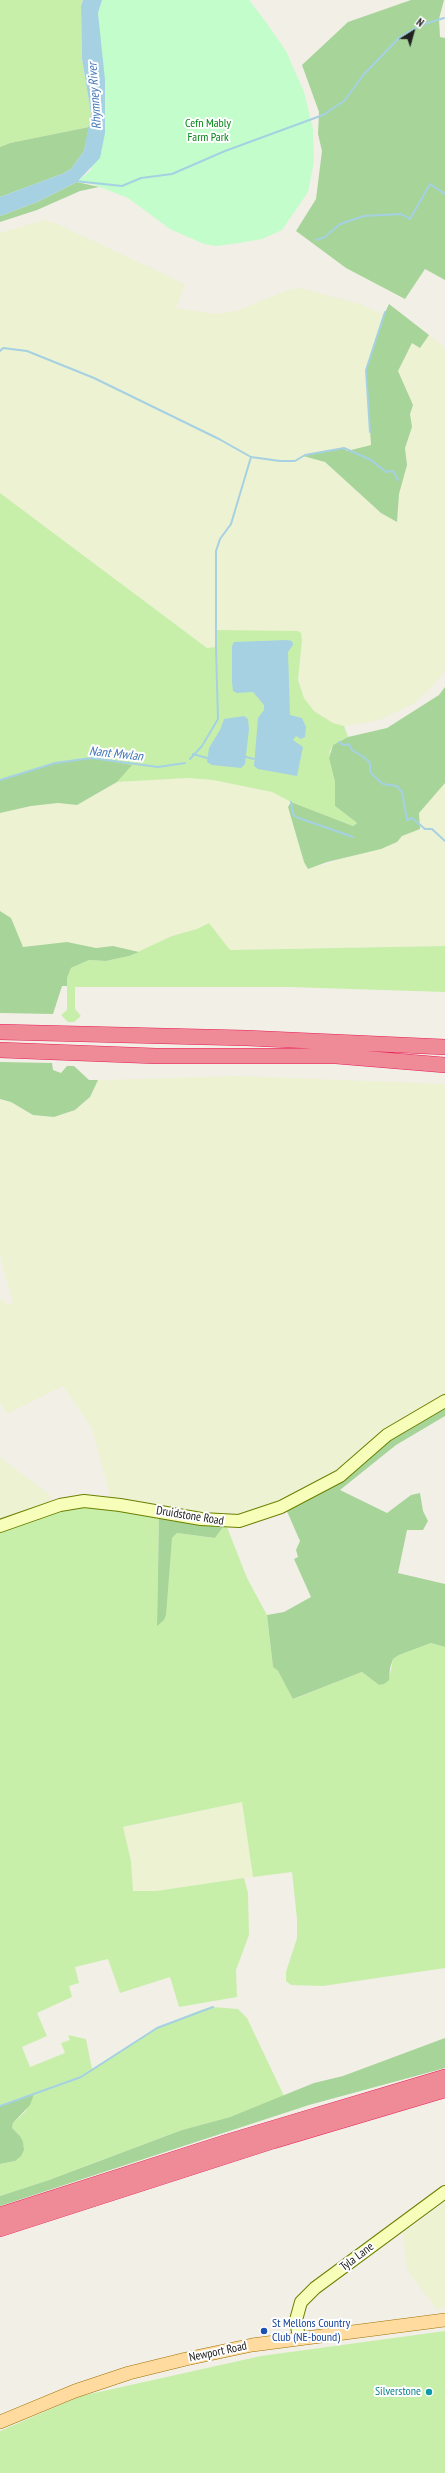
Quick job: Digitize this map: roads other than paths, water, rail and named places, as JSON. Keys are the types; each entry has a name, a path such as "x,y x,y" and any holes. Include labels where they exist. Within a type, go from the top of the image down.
{"highway":[{"path":"0,1032 246,1038 445,1047"},
{"path":"0,1050 156,1056 336,1056 445,1065"},
{"path":"0,2215 227,2142 445,2077"},
{"path":"0,2229 265,2143 445,2090"}],"main road":[{"name":"Newport Road","path":"0,2422 44,2402 129,2373 245,2346 445,2320"}],"street":[{"name":"Druidstone Road","path":"0,1526 60,1505 84,1501 120,1505 207,1520 239,1521 280,1506 340,1476 387,1435 445,1401"},
{"name":"Tyla Lane","path":"299,2338 296,2320 301,2302 315,2288 445,2192"}],"water":[{"name":"Rhymney River","path":"83,0 102,0 98,13 105,80 105,133 100,158 77,182 37,202 0,216 0,197 62,174 71,169 84,151 91,113 82,59 81,6"},
{"path":"292,641 293,645 288,652 290,715 302,718 306,727 305,737 301,739 296,736 293,740 303,747 297,776 258,769 254,766 258,718 264,710 264,705 253,692 237,693 233,691 232,682 232,646 234,642"},
{"path":"244,716 248,719 249,729 245,764 241,768 212,765 207,762 209,748 220,730 224,719"}],"waterway":[{"path":"75,181 122,186 141,178 172,174 225,151 323,115 344,101 364,74 400,37 421,25 444,18"},
{"path":"316,240 325,237 340,224 364,216 401,214 410,219 430,184 445,194"},
{"path":"370,432 366,370 385,312"},
{"path":"0,351 3,348 27,351 94,378 219,439 251,457 280,461 295,461 305,455 344,448 371,460 386,472 393,471 398,480"},
{"path":"190,759 202,746 218,719 216,551 220,539 231,524 251,457"},
{"path":"339,742 343,745 349,744 352,750 365,758 370,763 370,772 383,784 397,786 402,792 407,820 412,818 425,829 432,829 445,841"},
{"path":"193,754 207,758"},
{"path":"246,757 254,759"},
{"name":"Nant Mwlan","path":"0,780 55,763 91,758 158,767 185,763"},
{"path":"291,802 293,814 296,817 353,837"},
{"path":"0,2106 81,2077 157,2028 213,2007"}],"place":[{"name":"St Mellons Country Club (NE-bound)","path":"264,2331"},
{"name":"Silverstone","path":"429,2392"}],"park label":[{"name":"Cefn Mably Farm Park","path":"208,131"}]}
